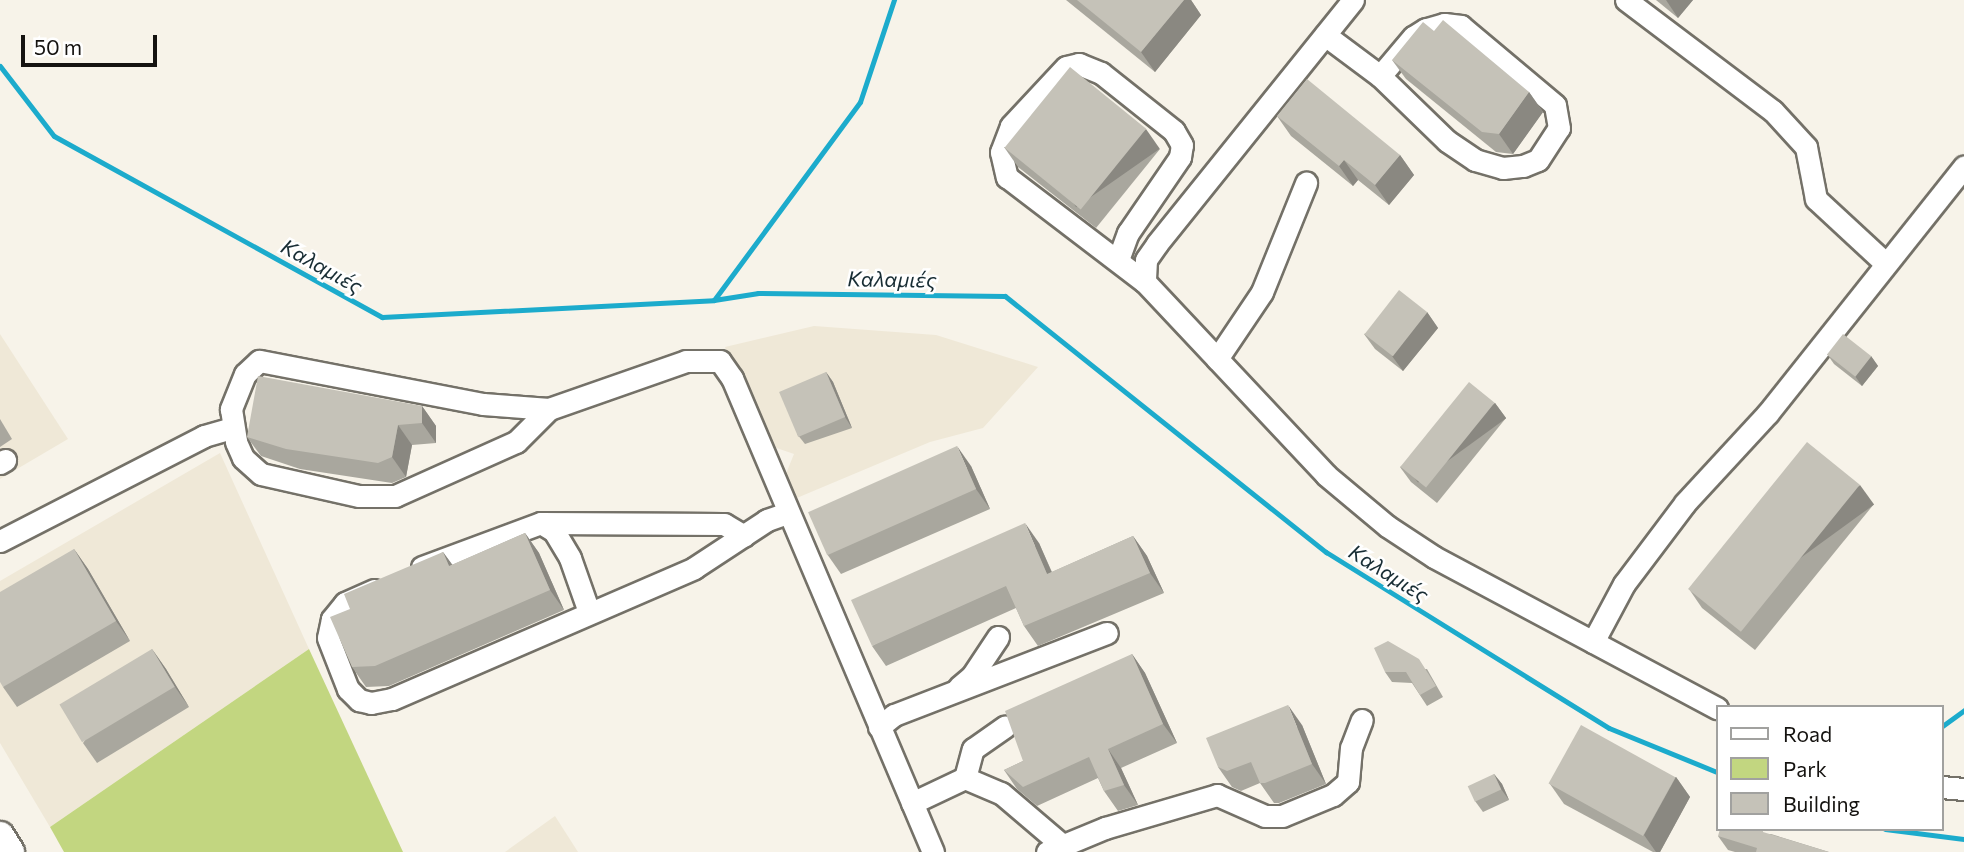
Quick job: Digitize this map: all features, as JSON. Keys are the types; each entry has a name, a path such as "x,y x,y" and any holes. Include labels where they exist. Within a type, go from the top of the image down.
{"main road":[{"path":"0,836 10,852"}],"street":[{"path":"1145,282 1146,260 1157,244 1353,0"},
{"path":"1626,0 1773,111 1806,147 1816,199 1885,263"},
{"path":"1325,35 1380,76 1447,141 1475,160 1503,168 1538,160 1559,128 1555,105 1461,26 1444,24 1426,29 1413,37 1380,76"},
{"path":"1118,260 1128,233 1180,157 1182,145 1174,131 1101,72 1079,64 1066,67 1011,127 1001,152 1007,177 1145,282 1326,475 1387,526 1434,557 1716,707"},
{"path":"1593,642 1624,584 1685,503 1768,413 1964,167"},
{"path":"1217,359 1262,292 1306,183"},
{"path":"549,409 516,442 395,496 359,496 261,474 243,458 232,428 237,390 245,374 259,362 483,404 549,409 686,361 720,360 732,378 933,852"},
{"path":"0,541 204,436 232,428"},
{"path":"744,536 724,524 541,523 395,580 345,603 332,619 328,638 334,659 359,701 392,699 694,568 787,513"},
{"path":"541,523 554,531 570,558 589,612"},
{"path":"880,727 894,715 1107,633"},
{"path":"952,693 972,676 998,637"},
{"path":"912,803 965,778 1001,793 1054,848 1217,795 1265,816 1282,816 1334,795 1348,782 1351,748 1362,720"},
{"path":"965,778 973,749 1005,727"},
{"path":"1943,787 1964,789"}],"shaded area":[{"path":"814,326 936,335 1038,367 983,428 930,442 792,500 783,481 794,454 765,444 725,347"},
{"path":"0,334 68,439 0,479"},
{"path":"220,453 309,649 50,827 0,743 0,581"},
{"path":"555,816 578,852 505,852"}],"green space":[{"path":"309,649 403,852 64,852 50,827"}],"building":[{"path":"1077,0 1184,0 1141,52"},
{"path":"1443,20 1529,92 1499,134 1482,132 1392,60 1423,22 1434,31"},
{"path":"1070,67 1146,129 1081,209 1005,148"},
{"path":"1307,79 1400,155 1375,185 1344,160 1339,166 1277,116"},
{"path":"1399,290 1427,312 1393,356 1365,334"},
{"path":"1843,334 1871,356 1855,377 1827,354"},
{"path":"826,372 845,417 798,437 779,392"},
{"path":"258,376 422,406 422,423 398,425 392,457 378,463 286,449 247,437"},
{"path":"1469,382 1495,403 1426,487 1400,467"},
{"path":"1807,442 1860,485 1741,632 1688,589"},
{"path":"957,446 976,489 827,555 808,512"},
{"path":"1025,523 1047,574 1133,536 1150,573 1024,626 1006,586 872,646 851,600"},
{"path":"525,533 550,590 375,666 352,667 330,617 350,609 344,594 443,552 449,566"},
{"path":"74,549 116,621 3,687 0,682 0,592"},
{"path":"1388,641 1419,659 1436,686 1420,695 1406,672 1385,672 1374,648"},
{"path":"152,649 175,687 82,742 59,705"},
{"path":"1132,654 1163,724 1108,749 1124,785 1104,791 1089,757 1023,787 1004,770 1023,761 1005,711"},
{"path":"1288,705 1312,764 1265,783 1260,783 1251,762 1227,771 1218,767 1206,738"},
{"path":"1581,725 1675,777 1643,836 1549,784"},
{"path":"1494,774 1501,789 1475,802 1468,786"},
{"path":"1719,831 1763,831 1829,852 1756,852 1757,848 1718,836"}],"waterway":[{"path":"714,300 860,102 894,0"},
{"name":"Καλαμιές","path":"0,66 54,136 382,317 714,300 758,293 1005,296 1326,552 1609,728 1716,772"},
{"path":"1943,726 1964,710"},
{"name":"Καλαμιές","path":"1901,831 1964,839"}]}
